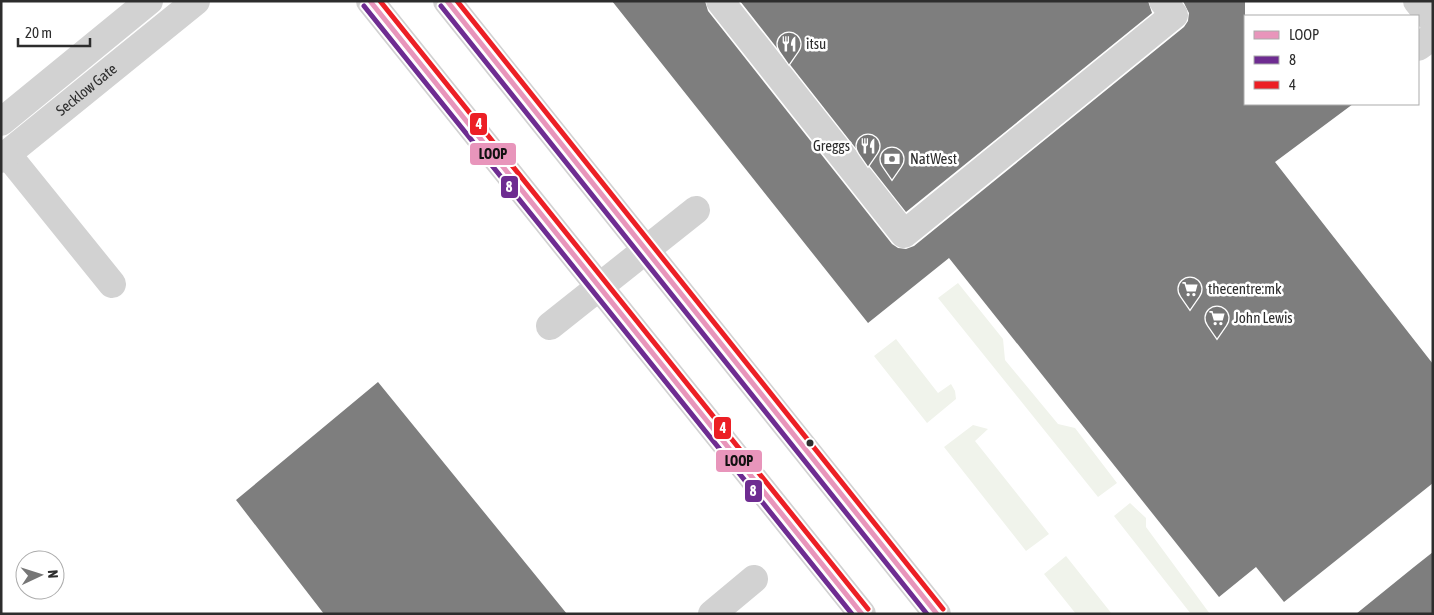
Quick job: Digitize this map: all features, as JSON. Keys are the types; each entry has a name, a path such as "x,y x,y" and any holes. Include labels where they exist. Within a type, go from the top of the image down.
{"street":[{"name":"Secklow Gate","path":"1,122 149,1"},
{"name":"Secklow Gate","path":"4,157 196,1"},
{"path":"370,1 862,614"},
{"path":"447,1 937,614"},
{"path":"720,1 904,234 1174,15 1163,1"},
{"path":"1417,1 1433,21"},
{"path":"1419,46 1433,36"},
{"path":"4,157 112,284"},
{"path":"550,326 696,210"},
{"path":"712,614 754,579"}],"shaded area":[{"path":"958,283 1003,339 1005,360 1058,424 1075,428 1117,483 1098,497 938,298"},
{"path":"896,339 938,393 951,384 955,391 956,399 927,423 874,356"},
{"path":"973,425 988,429 975,441 1049,534 1026,551 944,447"},
{"path":"1130,503 1146,518 1146,527 1210,614 1191,614 1114,516"},
{"path":"1066,556 1112,614 1076,614 1044,574"}],"building":[{"name":"thecentre:mk","path":"612,1 705,1 708,11 892,244 898,248 906,249 914,246 1184,27 1188,21 1189,13 1183,1 1245,1 1244,105 1352,105 1275,162 1433,364 1433,483 1284,602 1256,567 1219,597 949,258 868,323"},
{"path":"740,1 1148,1 1152,13 906,212"},
{"path":"378,382 567,614 324,614 236,500"},
{"path":"1433,552 1433,614 1356,614 1414,567"}],"transit line":[{"name":"LOOP","path":"370,1 862,614"},
{"name":"4","path":"380,1 868,609"},
{"name":"LOOP","path":"447,1 937,614"},
{"name":"4","path":"457,1 943,609"},
{"name":"8","path":"364,6 852,614"},
{"name":"8","path":"441,6 927,614"}],"place":[{"name":"itsu","path":"789,65"},
{"name":"Greggs","path":"868,167"},
{"name":"NatWest","path":"892,180"},
{"name":"thecentre:mk","path":"1190,310"},
{"name":"John Lewis","path":"1217,339"}]}
